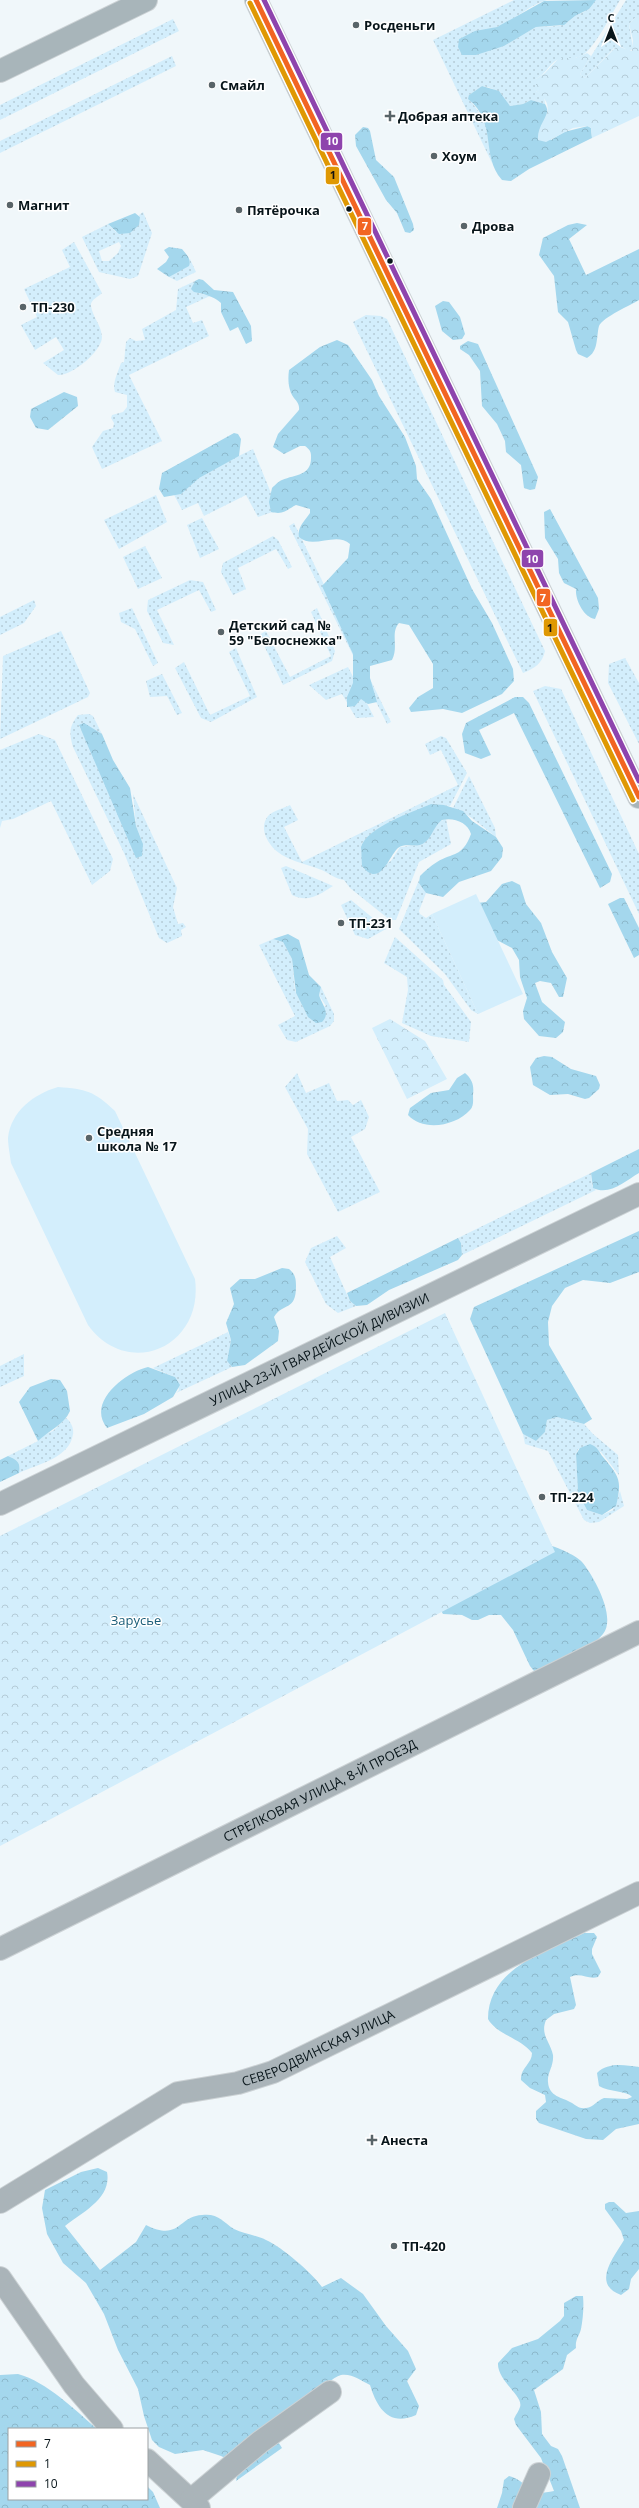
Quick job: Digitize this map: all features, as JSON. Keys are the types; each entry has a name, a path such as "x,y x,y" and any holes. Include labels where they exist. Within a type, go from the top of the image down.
{"main road":[{"path":"0,71 146,0"},
{"path":"256,0 639,797"}],"street":[{"name":"УЛИЦА 23-Й ГВАРДЕЙСКОЙ ДИВИЗИИ","path":"0,1504 639,1194"},
{"name":"СТРЕЛКОВАЯ УЛИЦА, 8-Й ПРОЕЗД","path":"0,1949 639,1632"},
{"name":"СЕВЕРОДВИНСКАЯ УЛИЦА","path":"0,2202 178,2093 238,2083 273,2072 639,1893"},
{"path":"0,2278 74,2385 111,2428"},
{"path":"148,2461 195,2504 260,2442 330,2392"},
{"path":"524,2508 540,2474"}],"green space":[{"path":"514,0 547,0 534,5 504,24 492,29 469,34 459,39 467,55 504,46 536,27 560,26 584,12 596,0 620,0 597,39 586,52 578,57 557,60 536,79 536,91 544,96 545,104 531,100 523,104 510,106 497,91 482,86 469,95 469,99 485,120 492,163 433,40"},
{"path":"596,0 589,9 575,16 564,25 536,27 504,46 476,55 462,55 458,47 459,39 475,31 497,27 544,1"},
{"path":"626,0 639,0 639,18 635,18 629,24 633,49 629,51 622,47 614,48 585,78 580,74"},
{"path":"635,18 639,18 639,116 592,138 591,128 587,126 573,128 546,142 538,140 540,127 548,110 547,104 536,91 536,79 545,73 559,58 576,58 587,53 591,56 580,74 585,78 617,46 632,51 633,40 629,24"},
{"path":"173,19 179,31 0,120 0,105"},
{"path":"172,56 176,66 0,153 0,141"},
{"path":"482,86 499,91 510,106 523,104 531,100 545,104 547,116 541,126 551,140 564,132 588,126 591,128 592,138 529,169 511,181 502,180 495,170 489,150 483,118 477,108 468,99 469,95"},
{"path":"363,127 368,128 370,131 376,160 394,177 413,224 414,230 410,233 405,232 397,213 386,200 356,146 355,135"},
{"path":"143,212 152,233 138,276 130,279 99,272 82,237 108,224 116,232 140,217 139,215","holes":["119,242 121,246 118,253 109,261 102,261 99,251"]},
{"path":"135,213 140,217 139,225 130,233 119,234 108,224"},
{"path":"577,223 587,225 569,239 586,275 639,249 639,300 611,315 599,326 594,352 587,358 578,354 568,322 558,312 554,276 539,255 543,238 568,225"},
{"path":"74,242 102,293 93,300 91,306 102,337 101,343 97,349 85,362 71,371 58,375 43,363 64,350 56,337 35,350 21,325 37,317 24,289 70,267 62,250"},
{"path":"169,247 182,249 188,257 190,263 189,266 169,277 157,269 166,262 169,257 164,250"},
{"path":"190,259 196,272 177,281 169,277 190,263"},
{"path":"199,279 203,280 214,290 233,292 251,326 252,341 246,344 238,327 230,331 221,312 221,303 212,297 194,292 191,289 195,281"},
{"path":"195,281 193,285 198,293 210,296 186,307 193,323 202,320 209,336 129,375 162,441 102,469 92,447 103,431 113,428 114,423 111,418 112,415 123,412 127,407 127,395 115,392 114,389 121,363 124,362 126,342 130,338 136,341 145,340 142,329 176,310 178,289"},
{"path":"443,301 449,302 460,317 465,334 462,339 453,340 442,331 435,306"},
{"path":"366,315 381,316 387,319 545,651 540,662 523,673 353,322"},
{"path":"337,340 348,345 372,380 379,396 405,437 416,466 417,479 431,499 472,589 492,623 513,669 514,681 502,694 462,713 443,709 411,712 409,708 418,697 433,688 433,664 409,625 399,623 395,631 395,650 392,660 370,666 370,678 377,702 368,704 361,699 355,706 347,707 347,697 353,683 353,654 322,586 348,558 350,544 344,540 338,539 311,542 299,537 300,527 310,513 310,509 296,505 282,512 271,512 269,502 272,488 277,483 287,478 306,471 311,463 311,453 305,446 300,446 284,454 273,447 278,434 299,410 299,405 292,395 289,387 289,370 320,347"},
{"path":"468,341 478,344 538,477 535,489 530,490 524,488 521,465 506,452 505,441 497,424 482,406 480,371 469,355 460,349 460,346"},
{"path":"64,392 77,397 78,406 48,430 36,428 30,417 31,409"},
{"path":"234,433 238,434 241,439 239,456 199,478 181,494 164,497 159,489 162,473"},
{"path":"253,449 278,510 258,517 246,495 204,516 198,503 182,510 171,489"},
{"path":"156,495 167,522 119,549 104,520"},
{"path":"550,509 598,598 599,609 595,619 591,618 583,611 578,602 576,589 564,583 559,573 558,559 545,538 544,512"},
{"path":"202,518 219,549 200,558 187,525"},
{"path":"294,523 391,722 387,724 289,526"},
{"path":"273,536 278,540 292,567 288,569 276,549 238,568 246,589 233,595 221,572 223,563"},
{"path":"145,546 162,578 138,589 123,557"},
{"path":"190,580 203,582 216,610 211,612 199,590 157,610 174,645 163,643 147,611 148,600"},
{"path":"34,600 36,606 24,623 0,635 0,617"},
{"path":"132,608 158,663 153,666 135,629 121,622 119,613"},
{"path":"317,608 335,651 332,661 283,685 259,635 266,631 290,677 331,656 311,612"},
{"path":"61,631 90,693 88,697 0,739 3,656"},
{"path":"236,648 257,697 211,722 201,718 175,668 184,662 210,715 250,696 229,652"},
{"path":"625,658 639,683 639,744 608,683 609,664"},
{"path":"348,667 374,717 356,718 342,694 326,700 309,685"},
{"path":"162,674 182,713 177,715 167,696 150,697 146,681"},
{"path":"545,686 561,689 639,854 639,914 533,691"},
{"path":"515,697 523,697 529,703 612,874 610,882 600,888 514,713 479,730 491,755 481,759 465,753 462,734 466,723"},
{"path":"89,714 93,716 102,734 84,724 79,726 143,844 136,826 133,794 177,888 173,907 178,924 183,923 186,927 181,930 182,936 167,943 159,938 124,853 73,747 70,734 71,727 78,715"},
{"path":"84,723 102,734 113,760 130,788 136,826 143,844 142,856 136,858 79,725"},
{"path":"39,734 55,740 113,859 110,871 92,885 51,801 13,819 2,821 0,828 0,750"},
{"path":"441,736 446,738 467,773 450,806 431,804 380,828 362,843 361,851 364,869 371,872 391,861 400,847 421,845 438,822 446,819 451,844 419,862 396,920 390,920 350,888 344,880 288,858 282,855 270,844 264,832 264,823 266,818 290,805 298,820 284,827 302,862 458,785 441,750 430,755 425,744"},
{"path":"469,776 495,828 496,837 470,817 453,808"},
{"path":"431,804 444,805 463,811 472,821 496,837 503,848 502,857 491,871 459,882 443,897 426,893 419,883 420,876 434,864 461,851 468,842 471,834 467,826 460,821 451,819 442,820 424,843 420,845 403,846 398,848 379,873 374,874 368,872 362,866 361,847 372,833 392,821"},
{"path":"286,866 333,886 313,897 303,898 292,895 281,868"},
{"path":"419,880 426,893 419,911 420,914 426,918 432,914 478,1014 471,1010 445,974 399,929"},
{"path":"512,881 520,885 526,904 541,923 552,952 567,978 563,997 559,997 551,983 540,981 535,983 542,1002 565,1022 563,1032 556,1038 539,1036 524,1019 523,1011 527,998 520,977 519,960 512,948 493,938 477,903 486,902 502,884"},
{"path":"476,894 523,994 478,1014 432,914"},
{"path":"620,898 624,898 639,928 639,955 634,958 608,904"},
{"path":"351,900 386,929 368,939 355,935 341,905"},
{"path":"288,934 299,940 309,975 321,987 319,995 326,1012 325,1019 322,1022 316,1023 308,1017 296,993 292,959 283,942 273,939"},
{"path":"395,937 443,980 444,985 471,1022 469,1042 431,1036 402,1023 408,990 407,977 384,963"},
{"path":"273,939 283,942 292,959 295,991 306,1013 326,1006 319,995 321,987 334,1014 334,1021 330,1026 296,1042 287,1040 278,1025 295,1016 259,945"},
{"path":"390,1019 425,1041 447,1079 407,1099 372,1028"},
{"path":"544,1056 552,1057 571,1069 596,1076 600,1085 599,1089 589,1098 585,1099 568,1094 550,1095 533,1085 530,1067 536,1058"},
{"path":"297,1073 306,1093 329,1083 337,1101 348,1100 353,1105 361,1100 369,1117 365,1129 351,1137 380,1192 338,1212 307,1154 308,1129 285,1087"},
{"path":"465,1073 470,1078 472,1083 473,1105 464,1116 448,1123 431,1125 422,1124 408,1115 410,1108 431,1093 449,1090 457,1078"},
{"path":"58,1087 89,1092 101,1099 115,1111 195,1279 195,1303 188,1323 176,1338 160,1348 142,1353 123,1351 104,1342 88,1325 11,1163 8,1138 10,1128 14,1120 25,1105 32,1099"},
{"path":"639,1149 639,1173 611,1189 599,1190 593,1188 591,1173"},
{"path":"591,1173 592,1186 596,1190 462,1255 461,1243 458,1238"},
{"path":"639,1231 639,1272 610,1283 583,1280 565,1288 552,1306 548,1322 549,1345 592,1419 584,1424 557,1417 547,1420 545,1432 536,1441 523,1434 470,1319 474,1307"},
{"path":"337,1236 346,1248 330,1257 350,1301 356,1306 338,1313 326,1304 305,1262 311,1248"},
{"path":"458,1238 461,1243 462,1255 458,1260 389,1290 367,1305 356,1306 350,1301 347,1293"},
{"path":"282,1268 289,1269 294,1274 296,1286 294,1300 288,1306 281,1309 274,1317 279,1331 278,1341 245,1365 232,1367 227,1361 231,1340 226,1323 234,1304 230,1288 240,1279 255,1279"},
{"name":"Зарусье","path":"445,1313 555,1552 0,1846 0,1536"},
{"path":"228,1332 231,1340 227,1361 232,1367 176,1393 179,1390 175,1377 153,1368"},
{"path":"24,1354 24,1376 0,1387 0,1366"},
{"path":"148,1367 175,1377 180,1385 173,1397 144,1414 107,1428 102,1418 101,1408 111,1390 129,1375"},
{"path":"51,1379 60,1380 67,1391 70,1411 60,1424 38,1441 19,1402 30,1387"},
{"path":"557,1417 584,1424 593,1434 618,1455 619,1475 601,1452 578,1449 576,1454 578,1493 587,1510 602,1515 613,1510 620,1491 624,1506 599,1522 590,1523 584,1520 548,1451 525,1444 523,1434 536,1441 545,1432 547,1420"},
{"path":"66,1418 72,1425 73,1434 71,1442 66,1449 60,1455 19,1473 18,1462 8,1456 38,1441 45,1434 53,1431"},
{"path":"590,1444 597,1448 613,1470 619,1485 616,1506 602,1515 587,1510 578,1493 576,1454 580,1448"},
{"path":"8,1456 18,1462 19,1473 0,1482 0,1460"},
{"path":"552,1546 576,1557 587,1568 602,1596 607,1617 607,1627 603,1634 590,1646 540,1672 534,1671 530,1666 513,1630 501,1615 489,1615 478,1620 472,1620 462,1615 443,1614 434,1599"},
{"path":"584,1933 594,1933 597,1937 592,1949 592,1954 601,1972 598,1977 594,1978 578,1975 570,1977 576,2005 574,2009 554,2014 546,2020 544,2030 553,2055 548,2082 553,2094 580,2108 586,2108 604,2098 627,2099 632,2097 627,2094 599,2086 597,2073 606,2067 616,2065 639,2067 639,2124 616,2129 603,2140 586,2139 539,2123 536,2119 536,2111 546,2102 545,2095 530,2088 521,2080 522,2072 530,2060 532,2053 522,2044 497,2029 488,2019 491,2001 498,1987 509,1974 537,1955"},
{"path":"98,2168 107,2172 107,2181 101,2197 88,2210 65,2226 100,2270 136,2242 146,2225 166,2231 178,2227 194,2216 216,2216 234,2229 273,2243 304,2268 322,2287 341,2278 363,2294 386,2326 408,2351 416,2369 407,2381 419,2406 416,2415 398,2419 391,2417 376,2401 370,2385 352,2376 341,2375 334,2378 326,2385 298,2414 277,2440 282,2448 236,2481 238,2472 237,2464 221,2456 203,2450 175,2454 159,2447 152,2440 144,2416 138,2389 118,2350 104,2314 86,2283 63,2263 47,2234 42,2208 45,2190 81,2172"},
{"path":"614,2202 626,2213 639,2211 639,2269 631,2279 629,2289 621,2295 612,2290 607,2284 606,2277 611,2262 624,2240 621,2231 605,2209 605,2204"},
{"path":"576,2296 583,2296 583,2312 582,2325 576,2348 567,2355 563,2369 534,2390 541,2412 542,2434 551,2446 558,2449 562,2456 580,2508 497,2508 502,2493 504,2480 509,2476 521,2482 531,2491 544,2493 554,2491 541,2458 516,2425 514,2419 520,2408 520,2403 502,2376 498,2363 512,2348 538,2339 560,2321 564,2316 564,2303"},
{"path":"18,2374 39,2383 60,2397 96,2428 8,2428 8,2500 148,2500 148,2487 153,2492 160,2508 0,2508 0,2375"}],"transit line":[{"name":"7","path":"256,0 639,797"},
{"name":"10","path":"264,0 639,781"},
{"name":"1","path":"250,3 633,800"}],"place":[{"name":"Росденьги","path":"356,25"},
{"name":"Смайл","path":"212,85"},
{"name":"Добрая аптека","path":"390,116"},
{"name":"Хоум","path":"434,156"},
{"name":"Магнит","path":"10,205"},
{"name":"Пятёрочка","path":"239,210"},
{"name":"Дрова","path":"464,226"},
{"name":"ТП-230","path":"23,307"},
{"name":"Детский сад № 59 \"Белоснежка\"","path":"221,632"},
{"name":"ТП-231","path":"341,923"},
{"name":"Средняя школа № 17","path":"89,1138"},
{"name":"ТП-224","path":"542,1497"},
{"name":"Анеста","path":"372,2140"},
{"name":"ТП-420","path":"394,2246"}]}
